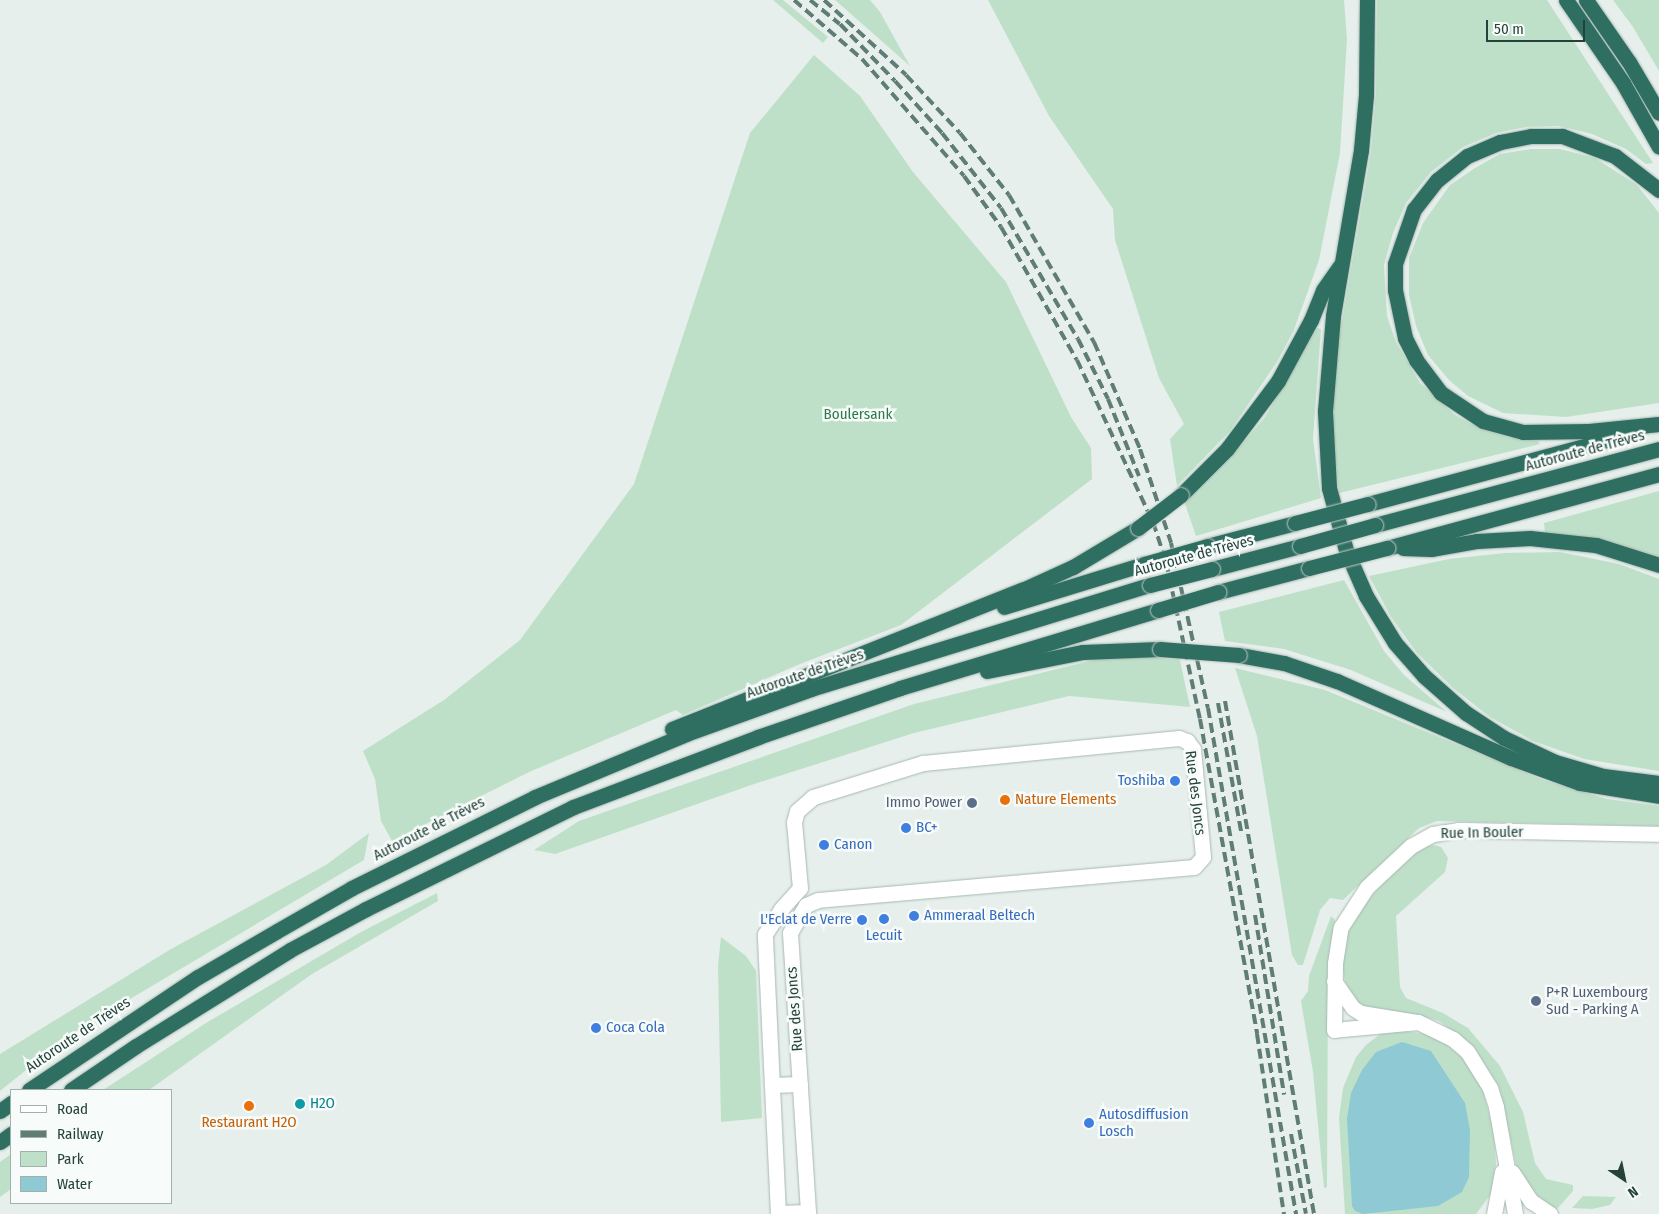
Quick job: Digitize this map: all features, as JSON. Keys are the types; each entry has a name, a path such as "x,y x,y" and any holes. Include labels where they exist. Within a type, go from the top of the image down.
{"highway":[{"path":"1367,0 1366,95 1328,367 1325,454 1337,522 1366,596 1395,643 1424,676 1466,713 1497,733 1555,762 1603,776 1659,783"},
{"path":"1566,0 1623,84 1659,147"},
{"path":"1586,0 1629,62 1659,113"},
{"path":"1659,190 1615,156 1562,136 1531,136 1500,142 1467,156 1437,180 1414,209 1395,264 1395,290 1405,338 1416,360 1441,393 1483,421 1523,432 1589,431 1659,425"},
{"path":"535,797 627,747 911,635 1073,568 1138,528 1181,495 1227,450 1278,381 1303,336 1323,290 1343,261"},
{"path":"911,635 1206,546 1659,425"},
{"name":"Autoroute de Trèves","path":"30,1089 198,977 352,888 535,797 686,734 811,689 1150,585 1659,449"},
{"path":"72,1089 144,1040 290,950 483,849 617,788 900,688 1158,610 1218,592 1659,474"},
{"path":"1387,548 1430,549 1477,541 1530,538 1596,544 1659,565"},
{"path":"900,688 1083,652 1160,649 1239,655 1284,663 1337,681 1512,758 1580,783 1659,796"}],"street":[{"name":"Rue des Joncs","path":"1178,738 1187,741 1193,749 1203,857 1194,867 818,900 806,905 790,933 808,1213 778,1213 765,934 781,908 800,888 794,822 797,811 813,798 923,762 1178,738"},
{"name":"Rue In Bouler","path":"1418,1022 1334,1030 1334,981 1337,942 1348,913 1367,887 1422,838 1458,830 1659,834"},
{"path":"765,934 790,933"},
{"path":"1334,981 1353,1008 1361,1013 1418,1022 1452,1039 1479,1067 1496,1107 1515,1214"},
{"path":"772,1085 800,1084"},
{"path":"1494,1214 1499,1200 1504,1148"},
{"path":"1504,1148 1521,1188 1531,1201 1550,1214"}],"green space":[{"path":"773,0 783,0 828,37 823,43"},
{"path":"835,0 870,0 880,12 910,66"},
{"path":"988,0 1344,0 1347,39 1340,153 1319,260 1294,330 1277,362 1230,431 1177,486 1170,439 1184,424 1159,378 1115,240 1113,209 1049,116"},
{"path":"1377,0 1547,0 1653,163 1646,164 1626,149 1592,134 1559,126 1526,127 1496,133 1463,147 1431,172 1406,203 1393,233 1384,265 1387,316 1396,342 1420,383 1455,415 1479,428 1507,437 1538,441 1540,444 1339,493 1334,446 1334,393 1341,327 1371,152 1376,93"},
{"path":"1613,0 1659,0 1659,71 1633,27"},
{"name":"Boulersank","path":"814,55 860,96 913,172 1006,282 1071,417 1091,448 1092,479 901,625 800,664 683,715 676,710 529,772 392,841 381,821 375,779 363,751 444,700 520,640 634,484 750,133"},
{"path":"1531,149 1560,149 1595,158 1637,185 1659,213 1659,403 1566,417 1503,413 1468,396 1449,380 1428,355 1416,326 1409,295 1409,258 1423,223 1450,185 1500,154"},
{"path":"1317,328 1321,329 1313,439 1321,498 1196,536 1184,501 1233,455 1265,417"},
{"path":"1659,491 1659,558 1611,542 1545,532 1544,523"},
{"path":"1560,552 1619,564 1659,579 1659,771 1584,759 1533,741 1490,717 1453,688 1417,653 1391,617 1369,576 1449,559 1505,553"},
{"path":"1344,580 1384,651 1404,675 1447,712 1351,670 1284,649 1225,641 1219,612"},
{"path":"1179,656 1190,707 1069,696 914,733 754,784 555,854 534,850 579,821 914,704 1094,660"},
{"path":"1235,668 1325,690 1543,780 1607,799 1659,806 1659,826 1437,821 1419,828 1343,900 1330,898 1320,910 1303,965 1298,965 1292,955 1257,736"},
{"path":"369,833 364,860 71,1034 0,1091 0,1054 171,949 326,865"},
{"path":"1434,845 1441,847 1448,858 1445,872 1396,916 1400,987 1406,998 1443,1013 1468,1028 1500,1066 1523,1112 1535,1163 1546,1179 1573,1185 1573,1191 1557,1209 1538,1200 1517,1169 1499,1087 1474,1047 1439,1021 1422,1016 1369,1009 1356,1002 1345,982 1342,963 1345,939 1353,917 1391,874 1425,846"},
{"path":"437,893 438,901 312,974 150,1089 105,1089 206,1023 361,932"},
{"path":"1331,916 1335,920 1328,979 1327,1187 1324,1188 1313,1072 1301,1001 1308,991 1309,976"},
{"path":"721,937 746,956 756,971 762,1118 721,1122 718,966"},
{"path":"1395,1030 1428,1034 1443,1042 1464,1059 1482,1088 1494,1132 1496,1164 1491,1194 1476,1214 1345,1214 1339,1118 1343,1088 1356,1057 1366,1045 1380,1034"},
{"path":"10,1155 10,1190 0,1197 0,1162"},
{"path":"1583,1196 1616,1197 1610,1205 1592,1209 1572,1208"}],"water":[{"path":"1402,1042 1431,1051 1465,1103 1470,1130 1469,1177 1462,1192 1438,1206 1363,1214 1355,1211 1352,1206 1347,1119 1351,1093 1362,1070 1376,1052"}],"railway":[{"path":"794,0 862,59 964,176 1001,227 1077,360 1153,522 1166,562 1200,719 1257,1034 1284,1214"},
{"path":"810,0 840,24 895,81 942,133 1001,208 1078,339 1108,399 1139,476"},
{"path":"824,0 906,75 960,133 1009,195 1094,342 1140,449 1171,543 1208,708 1296,1214"},
{"path":"1225,701 1314,1214"},
{"path":"1218,703 1242,836"},
{"path":"1255,915 1284,1095"},
{"path":"1291,1134 1306,1214"}],"place":[{"name":"Toshiba","path":"1175,781"},
{"name":"Nature Elements","path":"1005,800"},
{"name":"Immo Power","path":"972,803"},
{"name":"BC+","path":"906,828"},
{"name":"Canon","path":"824,845"},
{"name":"Ammeraal Beltech","path":"914,916"},
{"name":"Lecuit","path":"884,919"},
{"name":"L'Eclat de Verre","path":"862,920"},
{"name":"P+R Luxembourg Sud - Parking A","path":"1536,1001"},
{"name":"Coca Cola","path":"596,1028"},
{"name":"H2O","path":"300,1104"},
{"name":"Restaurant H2O","path":"249,1106"},
{"name":"Autosdiffusion Losch","path":"1089,1123"}]}
